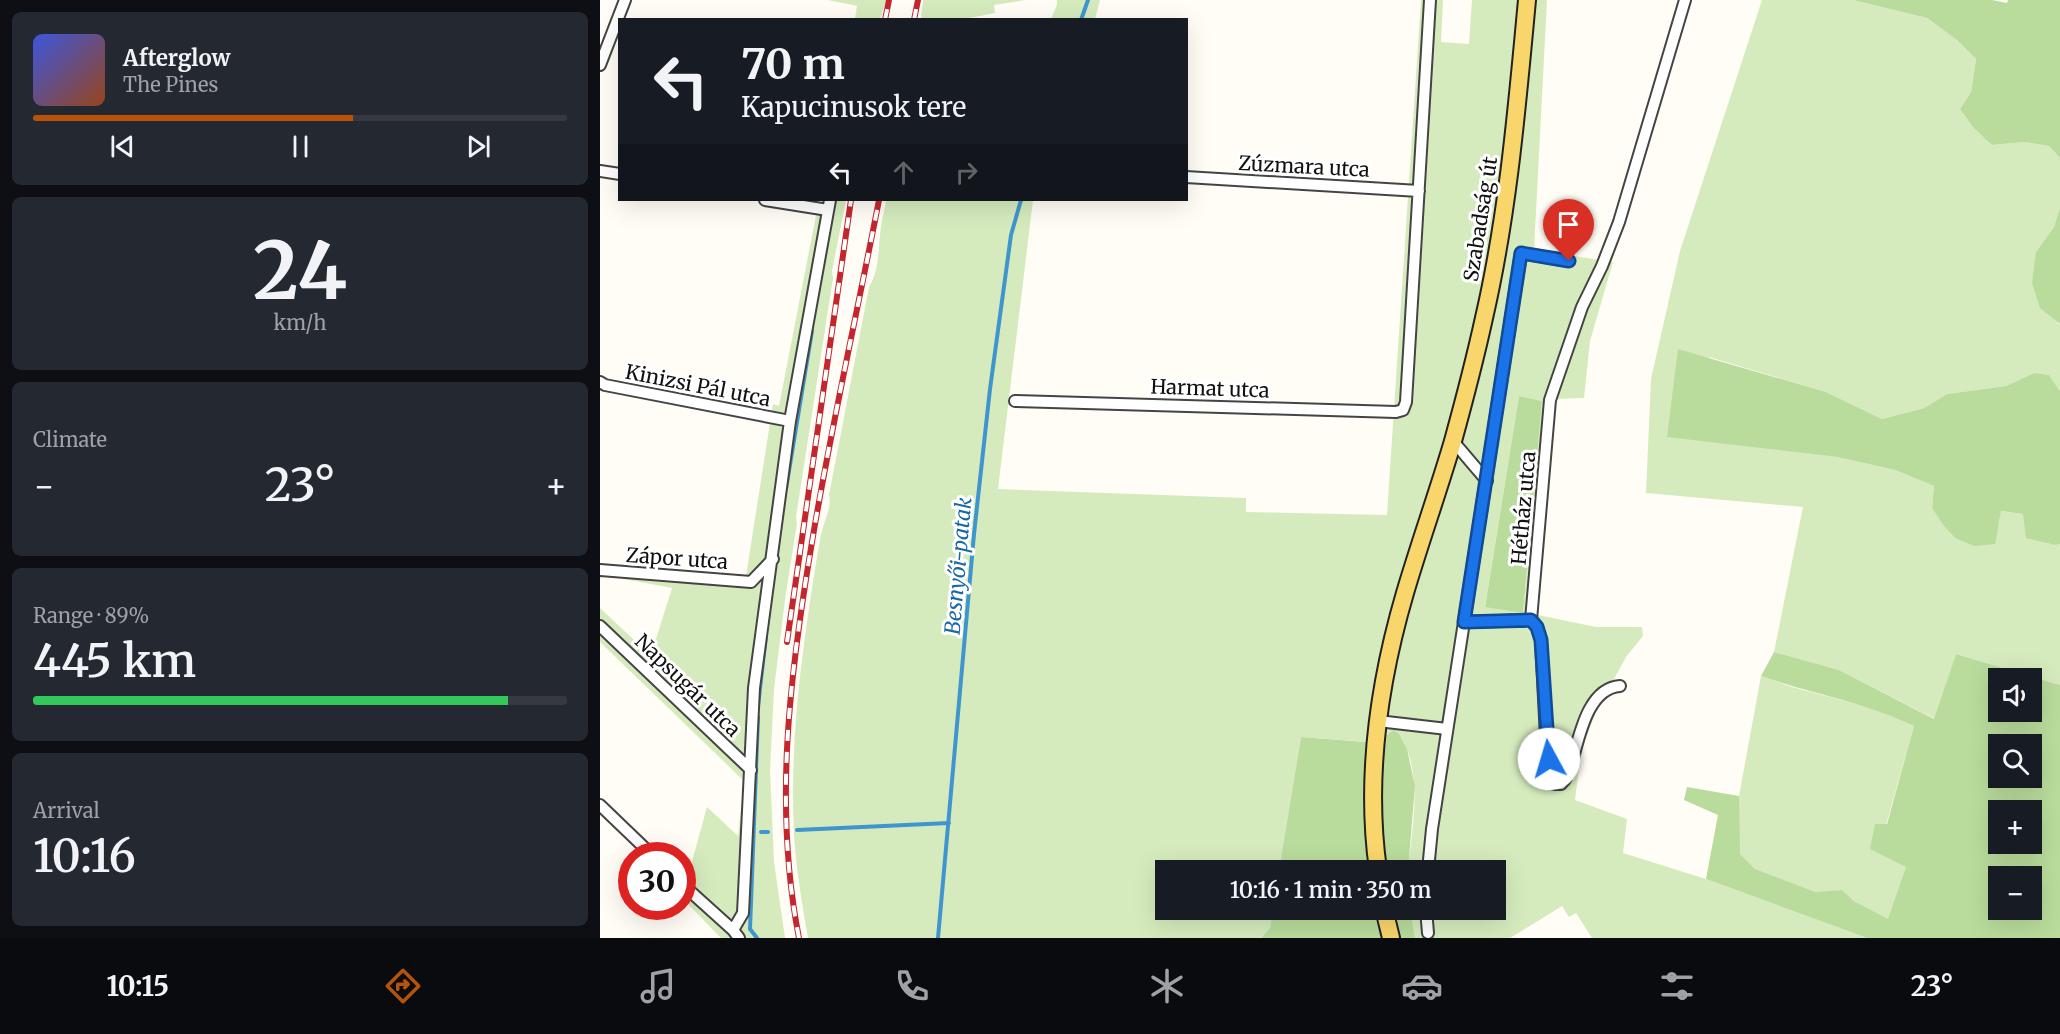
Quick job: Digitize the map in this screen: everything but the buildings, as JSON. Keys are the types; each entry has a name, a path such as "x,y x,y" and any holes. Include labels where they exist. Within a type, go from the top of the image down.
{"main road":[{"name":"Szabadság út","path":"1377,860 1373,777 1385,676 1405,594 1453,441 1484,320 1509,183 1527,0"},
{"path":"1387,920 1391,938"}],"street":[{"path":"618,18 625,0"},
{"path":"1419,191 1430,0"},
{"name":"Hétház utca","path":"1531,620 1550,400 1578,315 1602,266 1619,222 1686,0"},
{"path":"600,65 618,18"},
{"path":"600,171 618,174"},
{"name":"Zúzmara utca","path":"1188,177 1419,191"},
{"name":"Harmat utca","path":"1015,401 1395,412 1403,410 1406,402 1419,191"},
{"path":"696,898 736,934 743,913 754,688 790,421 829,205 778,201"},
{"path":"1429,860 1447,729 1521,253 1569,261"},
{"name":"Kinizsi Pál utca","path":"600,382 790,421"},
{"path":"1453,441 1487,481"},
{"path":"766,599 751,582 773,559"},
{"name":"Zápor utca","path":"600,570 751,582"},
{"path":"1464,622 1531,620 1537,627 1541,640 1546,738 1554,784 1561,784 1567,777 1577,744 1596,697 1620,686"},
{"name":"Napsugár utca","path":"600,626 751,770"},
{"path":"1378,720 1447,729"},
{"path":"600,805 638,842"},
{"path":"1427,920 1428,933"}],"green space":[{"path":"828,0 886,0 881,18 855,18 857,6"},
{"path":"923,0 1025,0 994,5 995,13 969,18 921,18"},
{"path":"1057,0 1100,0 1095,18 1051,18"},
{"path":"1421,0 1443,0 1441,42 1469,44 1472,0 1547,0 1534,250 1613,262 1590,341 1584,398 1554,399 1538,615 1596,627 1642,627 1643,636 1626,657 1614,679 1605,687 1581,752 1575,800 1627,819 1623,853 1706,879 1867,938 1592,938 1576,913 1569,917 1562,906 1510,938 1415,938 1412,920 1506,920 1506,860 1409,860 1414,818 1414,784 1412,767 1400,735 1384,743 1301,737 1281,860 1155,860 1155,920 1271,920 1270,928 1261,938 808,938 798,873 793,811 793,765 798,697 821,534 829,510 829,495 869,287 877,266 886,201 1033,201 998,489 1246,498 1246,512 1387,515","holes":["1519,396 1542,401 1523,613 1485,606"]},
{"path":"1762,0 1853,0 1927,18 1957,40 1976,59 1971,92 1960,109 1992,145 2025,142 2049,146 2060,158 2060,207 2054,227 2036,252 2058,324 2060,324 2060,391 2049,375 2034,373 2006,386 1947,394 1924,408 1882,419 1826,392 1709,357 1667,436 1837,457 1895,470 1934,486 1932,508 1955,538 1999,523 2000,511 2024,514 2056,545 2060,544 2060,685 2042,680 2042,668 2003,668 1956,654 1935,719 1839,670 1774,652 1803,507 1646,493 1651,379 1680,251"},
{"path":"1853,0 1992,0 2007,3 2008,0 2060,0 2060,158 2049,146 2025,142 1992,145 1974,128 1960,109 1971,92 1976,59 1957,40 1927,18"},
{"path":"819,201 846,201 832,271 833,278 796,517 797,524 774,689 770,770 774,862 785,938 721,938 696,912 696,847 707,807 738,836 744,781 600,642 600,608 649,654 672,588 603,575 600,579 600,563 746,576 773,404 779,406"},
{"path":"2060,207 2060,324 2040,308 2032,283 2036,252 2054,227"},
{"path":"1678,349 1826,392 1882,419 1924,408 1947,394 2006,386 2034,373 2049,375 2060,391 2060,544 2026,538 2023,514 2001,511 1995,544 1974,546 1955,538 1932,508 1934,486 1895,470 1837,457 1667,437"},
{"path":"1519,396 1542,401 1523,613 1485,607"},
{"path":"1774,652 1839,670 1934,719 1956,654 2003,668 1988,668 1988,722 2042,722 2042,680 2060,685 2060,938 1867,938 1706,879 1718,815 1684,800 1687,787 1739,796 1740,854 1755,869 1815,892 1842,890 1854,901 1888,919 1906,867 1870,849 1875,824 1887,824 1914,726 1858,704 1761,676"},
{"path":"1761,676 1792,687 1883,711 1914,726 1886,825 1906,867 1889,920 1854,901 1842,890 1815,893 1755,869 1739,854 1739,796"},
{"path":"1394,730 1400,735 1407,749 1415,786 1409,860 1384,860 1380,778 1387,735"},
{"path":"1301,737 1366,742 1364,779 1367,860 1281,860"},
{"path":"1271,920 1377,920 1381,938 1261,938 1270,928"},
{"path":"1394,920 1412,920 1415,938 1398,938"}],"waterway":[{"name":"Besnyői-patak","path":"1082,18 1088,0"},
{"name":"Besnyői-patak","path":"938,938 974,534 990,389 1011,235 1021,201"},
{"path":"786,489 812,331"},
{"path":"758,706 766,636"},
{"path":"757,938 750,929 758,717"},
{"path":"797,830 949,823"},
{"path":"761,832 768,832"}],"railway":[{"path":"885,18 889,0"},
{"path":"914,18 918,0"},
{"path":"787,642 851,201"},
{"path":"799,938 791,888 787,839 786,789 791,690 819,499 879,201"}],"route":[{"path":"1549,759 1541,640 1537,627 1531,620 1464,622 1521,253 1569,261"}]}
